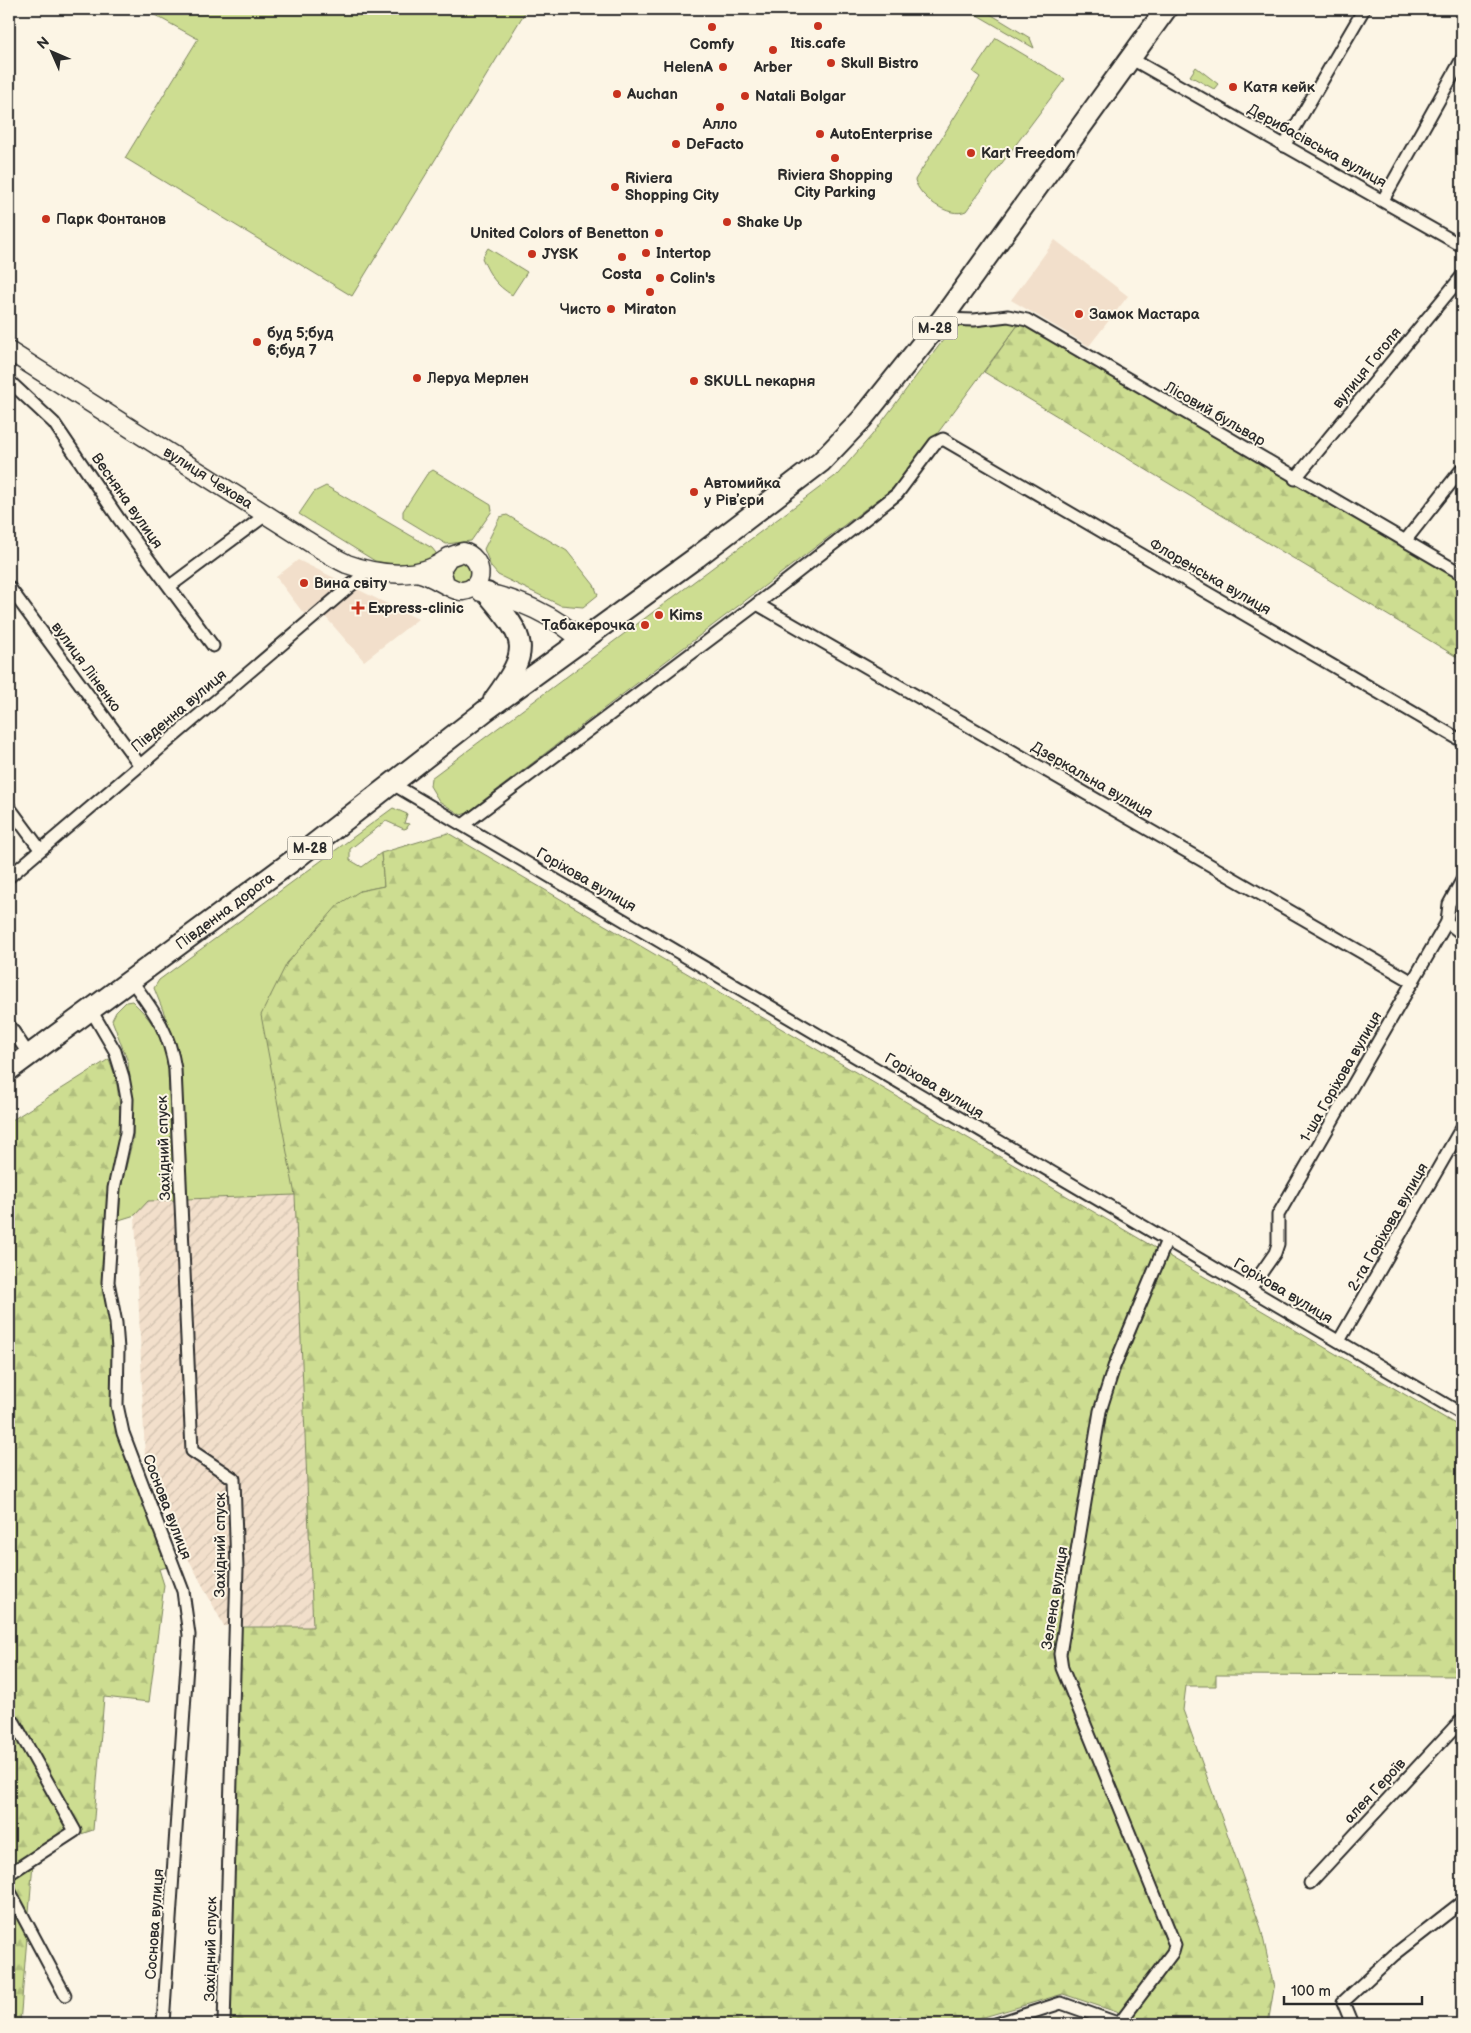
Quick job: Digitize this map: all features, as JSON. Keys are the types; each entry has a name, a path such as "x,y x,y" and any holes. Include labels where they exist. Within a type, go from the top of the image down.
{"highway":[{"name":"М-28","path":"485,712 583,642 821,462 862,419 942,319 1166,9"},
{"path":"485,712 515,668 520,645 518,633 512,621 487,593"},
{"name":"Південна дорога","path":"9,1070 296,859 485,712"}],"main road":[{"name":"вулиця Чехова","path":"9,351 347,563 369,570 412,574 433,568 445,560"},
{"path":"513,600 487,593 453,590 445,584 441,575 445,560 453,554 463,552 475,559 494,586 513,600 566,627 583,642"},
{"path":"463,591 475,585 479,577 480,568"},
{"name":"вулиця Чехова","path":"420,573 434,576 445,584"}],"street":[{"path":"1284,146 1364,9"},
{"name":"Дерибасівська вулиця","path":"1130,58 1462,246"},
{"path":"1383,200 1462,59"},
{"name":"вулиця Гоголя","path":"1295,479 1462,276"},
{"name":"Лісовий бульвар","path":"942,319 974,320 1008,316 1027,320 1295,479 1462,574"},
{"name":"Весняна вулиця","path":"9,381 54,423 119,518 213,646"},
{"name":"Флоренська вулиця","path":"757,604 897,494 935,444 943,439 1462,741"},
{"path":"1405,541 1462,469"},
{"path":"170,586 267,514"},
{"name":"Південна вулиця","path":"9,876 369,570"},
{"name":"вулиця Ліненко","path":"9,587 139,764"},
{"path":"463,825 757,604"},
{"name":"Дзеркальна вулиця","path":"757,604 1413,982"},
{"name":"Горіхова вулиця","path":"392,783 1250,1289 1461,1409"},
{"path":"9,807 40,849"},
{"name":"1-ша Горіхова вулиця","path":"1250,1289 1275,1252 1278,1244 1278,1215 1447,922 1449,904 1462,880"},
{"path":"1447,922 1462,934"},
{"name":"Західний спуск","path":"131,980 157,1015 171,1043 175,1069 192,1451 234,1479 237,1568 224,2024"},
{"name":"Соснова вулиця","path":"91,1010 115,1052 123,1077 127,1099 126,1133 114,1188 108,1282 116,1323 118,1349 117,1405 123,1433 183,1591 189,1635 163,2024"},
{"path":"9,1024 29,1055"},
{"name":"2-га Горіхова вулиця","path":"1339,1341 1462,1127"},
{"name":"Зелена вулиця","path":"1120,2024 1173,1952 1175,1945 1062,1668 1060,1654 1100,1411 1114,1367 1167,1240"},
{"name":"алея Героїв","path":"1310,1883 1462,1719"},
{"path":"9,1874 75,1831 14,1722"},
{"path":"9,1890 65,1995"},
{"path":"1352,2024 1343,2002 1394,1956 1462,1902"},
{"path":"996,2024 1061,2003 1120,2024"}],"shaded area":[{"path":"1055,240 1128,296 1089,346 1011,300"},
{"path":"298,560 418,619 364,661 316,606 304,614 276,577"},
{"path":"295,1195 313,1628 224,1626 189,1560 145,1459 135,1215 148,1201"}],"green space":[{"path":"144,9 527,9 352,296 125,158 198,39"},
{"path":"967,9 982,9 1030,38 1034,48"},
{"name":"Kart Freedom","path":"996,38 1065,79 966,211 959,213 951,212 928,199 922,193 915,180 980,77 973,72"},
{"path":"1196,67 1218,84 1214,89 1190,76"},
{"path":"488,248 527,272 512,295 498,284 485,264 482,258"},
{"path":"1021,321 902,481 467,813 461,815 439,801 430,786 431,778 838,474 872,435 956,323"},
{"path":"1021,321 1462,578 1462,660 984,372"},
{"path":"433,470 491,505 492,511 471,541 446,544 403,518 403,511 427,474"},
{"path":"326,486 432,548 436,553 436,559 403,566 375,561 299,514 314,492"},
{"path":"507,515 567,551 594,585 598,595 583,607 560,605 498,575 491,567 484,549 500,517"},
{"path":"462,555 477,574 457,587 445,567"},
{"path":"393,808 407,814 404,823 409,824 407,828 404,829 386,821 350,849 350,860 362,867 381,853 384,886 360,891 295,1195 187,1199 176,1043 154,988 159,980"},
{"path":"448,833 1462,1428 1462,1676 1216,1675 1216,1686 1186,1686 1183,1710 1261,1928 1274,1988 1268,2024 1152,2024 1063,1994 960,2024 230,2024 237,1627 313,1627 295,1195 261,1015 287,963 339,904 360,891 384,886 381,853"},
{"path":"132,1001 153,1025 167,1053 175,1200 148,1201 135,1215 119,1220 121,1187 133,1139 133,1110 128,1062 112,1020 116,1012 126,1002"},
{"path":"109,1059 116,1078 122,1121 109,1188 116,1341 115,1403 172,1566 159,1569 164,1585 149,1702 104,1697 93,1830 34,1850 20,2024 9,2024 9,1122"}],"place":[{"name":"Itis.cafe","path":"818,26"},
{"name":"Comfy","path":"712,27"},
{"name":"Arber","path":"773,50"},
{"name":"Skull Bistro","path":"831,63"},
{"name":"HelenA","path":"723,67"},
{"name":"Катя кейк","path":"1233,87"},
{"name":"Auchan","path":"617,94"},
{"name":"Natali Bolgar","path":"745,96"},
{"name":"Алло","path":"720,107"},
{"name":"AutoEnterprise","path":"820,134"},
{"name":"DeFacto","path":"676,144"},
{"name":"Kart Freedom","path":"971,153"},
{"name":"Riviera Shopping City Parking","path":"835,158"},
{"name":"Riviera Shopping City","path":"615,187"},
{"name":"Парк Фонтанов","path":"46,219"},
{"name":"Shake Up","path":"727,222"},
{"name":"United Colors of Benetton","path":"659,233"},
{"name":"Intertop","path":"646,253"},
{"name":"JYSK","path":"532,254"},
{"name":"Costa","path":"622,257"},
{"name":"Colin's","path":"660,278"},
{"name":"Miraton","path":"650,292"},
{"name":"Чисто","path":"611,309"},
{"name":"Замок Мастара","path":"1079,314"},
{"name":"буд 5;буд 6;буд 7","path":"257,342"},
{"name":"Леруа Мерлен","path":"417,378"},
{"name":"SKULL пекарня","path":"694,381"},
{"name":"Автомийка у Рівʼєри","path":"694,492"},
{"name":"Вина світу","path":"304,583"},
{"name":"Express-clinic","path":"358,608"},
{"name":"Kims","path":"659,615"},
{"name":"Табакерочка","path":"645,625"}]}
